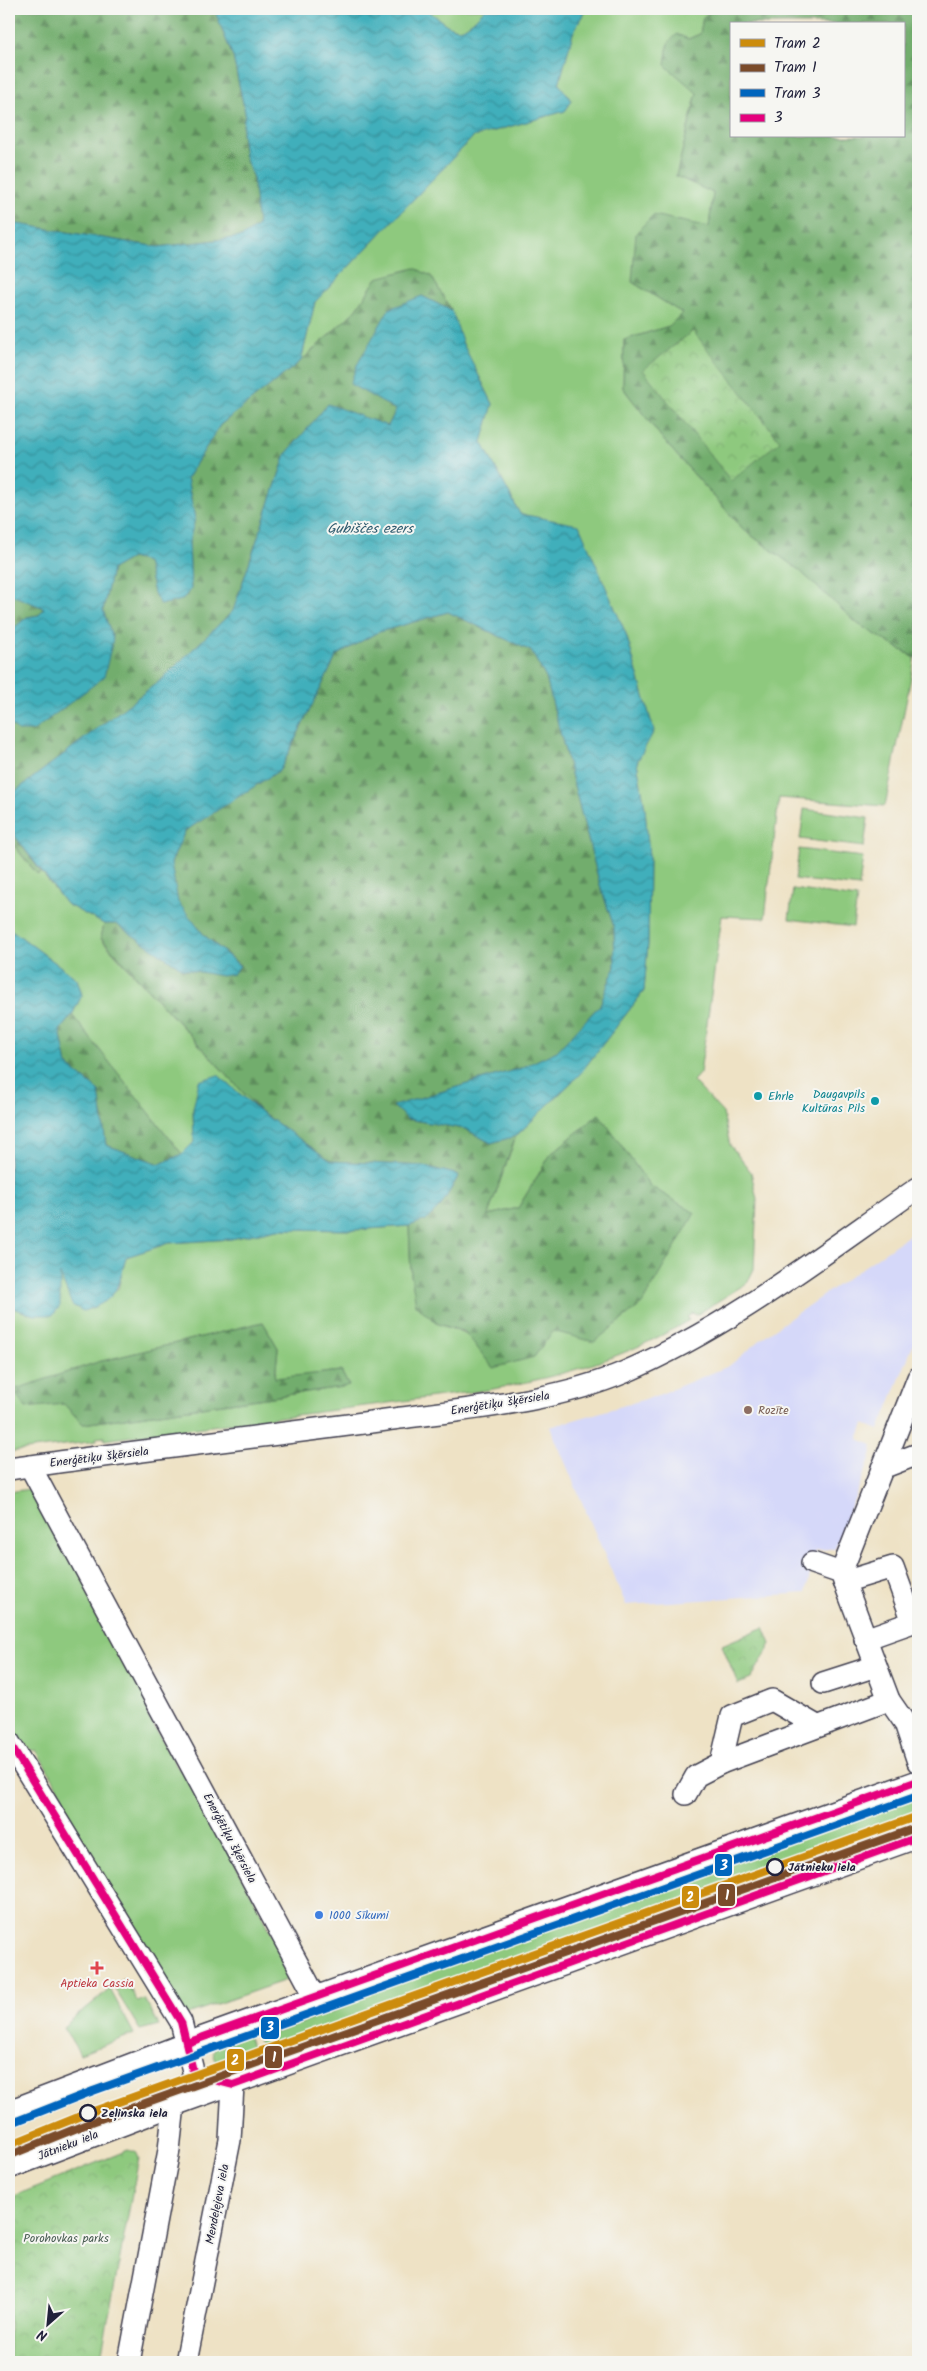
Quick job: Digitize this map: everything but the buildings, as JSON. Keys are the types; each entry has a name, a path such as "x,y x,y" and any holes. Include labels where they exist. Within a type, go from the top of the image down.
{"street":[{"name":"Enerģētiķu šķērsiela","path":"9,1469 451,1411 550,1395 596,1381 624,1372 686,1342 763,1294 918,1188"},
{"path":"918,1378 882,1468 842,1578 888,1700 905,1723 918,1762"},
{"path":"882,1468 918,1454"},
{"name":"Enerģētiķu šķērsiela","path":"30,1466 316,1998"},
{"path":"812,1563 842,1578 894,1567 913,1622 865,1639"},
{"path":"823,1682 876,1666"},
{"path":"721,1764 732,1716 772,1700 818,1726"},
{"path":"686,1794 696,1776 721,1764 888,1700"},
{"path":"9,1742 181,2022 194,2075 174,2105 169,2150 129,2362"},
{"path":"9,2111 187,2043 918,1781"},
{"name":"Jātnieku iela","path":"9,2168 174,2105 918,1837"},
{"path":"194,2075 233,2085"},
{"name":"Mendeļejeva iela","path":"186,2362 230,2140 233,2085"}],"shaded area":[{"name":"Rozīte","path":"918,1229 918,1333 879,1430 864,1424 858,1439 873,1445 871,1456 835,1548 815,1551 806,1593 626,1605 550,1427 656,1396 729,1366 769,1333"}],"green space":[{"path":"9,9 214,9 233,57 245,112 242,133 245,157 253,178 259,226 242,237 158,247 18,224 9,227"},
{"path":"426,9 485,9 468,25 456,28 443,22"},
{"path":"586,9 715,9 703,17 700,34 688,39 697,92 676,176 713,193 709,227 653,216 632,282 682,313 669,326 624,340 623,388 666,443 744,530 799,570 858,624 915,658 885,806 779,798 765,918 722,916 700,1073 693,1081 723,1113 730,1145 751,1172 757,1199 754,1269 747,1283 696,1315 693,1313 687,1317 689,1320 665,1333 617,1355 541,1379 488,1390 104,1440 104,1437 96,1438 97,1441 9,1452 9,1307 34,1315 60,1272 118,1289 126,1257 169,1243 231,1239 277,1229 354,1230 409,1226 411,1275 438,1324 534,1357 553,1331 694,1213 650,1186 599,1114 551,1154 518,1208 488,1215 516,1136 579,1075 644,991 648,944 649,857 645,808 637,762 654,731 626,634 579,526 520,514 482,442 493,404 463,344 452,311 431,276 377,278 356,310 301,361 315,302 473,137 565,111 572,101 559,84 573,33","holes":["263,1322 278,1348 275,1379 341,1371 349,1386 83,1424 64,1404 14,1390 98,1362"]},
{"path":"715,9 918,9 918,656 915,658 858,624 799,570 744,530 666,443 623,388 624,340 669,326 682,313 632,282 636,233 653,215 709,227 713,193 676,176 697,93 665,65 668,43 677,34 688,39 700,34 703,17"},
{"path":"415,268 431,276 452,311 422,296 357,365 351,384 396,410 388,426 286,454 233,611 162,679 9,796 9,723 19,731 113,639 103,610 112,569 131,558 147,562 154,593 191,589 189,542 195,519 187,478 220,425 301,361 356,310 377,278"},
{"path":"693,331 780,441 731,481 643,370"},
{"path":"9,594 44,608 39,615 27,617 9,632"},
{"path":"448,612 531,651 546,678 600,885 614,927 615,967 600,1005 558,1051 521,1068 394,1106 407,1119 465,1129 491,1143 516,1136 488,1215 518,1208 551,1154 599,1114 650,1186 695,1213 642,1304 594,1342 553,1331 534,1357 493,1368 465,1332 438,1324 416,1305 411,1275 409,1226 426,1217 439,1206 450,1192 459,1175 424,1166 331,1161 261,1112 101,938 104,924 116,924 183,969 233,974 240,965 204,935 178,903 171,863 185,831 280,770 337,655 376,633"},
{"path":"804,809 868,818 864,847 800,839"},
{"path":"9,828 41,872 38,875 9,839"},
{"path":"9,840 38,875 41,872 66,904 104,924 101,939 261,1112 218,1075 193,1109 194,1142 182,1154 72,1015 82,995 77,979 9,928"},
{"path":"799,849 863,857 859,887 795,879"},
{"path":"793,889 857,898 853,927 789,919"},
{"path":"72,1015 182,1154 160,1164 106,1145 99,1091 67,1065 60,1030"},
{"path":"263,1322 278,1348 275,1378 341,1371 349,1386 83,1424 64,1404 26,1408 13,1390 98,1362"},
{"path":"36,1488 148,1696 148,1715 177,1767 189,1777 295,1977 185,2015 69,1825 60,1797 63,1795 36,1750 33,1751 14,1735 9,1726 9,1492"},
{"path":"764,1627 771,1644 751,1679 738,1684 722,1645"},
{"path":"918,1794 918,1826 794,1870 792,1864 695,1898 697,1905 266,2060 258,2039 348,2006 346,2001"},
{"path":"124,1979 138,2002 144,1999 159,2025 140,2030 113,1986"},
{"path":"110,1989 134,2034 80,2054 63,2027"},
{"path":"248,2035 257,2063 224,2075 221,2073 213,2052 215,2047"},
{"name":"Porohovkas parks","path":"128,2150 136,2152 139,2158 100,2362 9,2362 9,2198"}],"water":[{"path":"214,9 426,9 450,26 461,28 476,19 485,9 586,9 573,33 559,84 572,101 565,111 473,137 315,302 301,361 220,425 187,478 195,519 189,542 191,589 182,600 160,605 154,593 147,562 131,558 112,569 103,610 113,639 104,677 33,731 18,731 9,723 9,632 27,617 39,615 44,608 9,594 9,227 18,224 158,247 242,237 258,226 253,178 245,157 242,133 245,112 233,57"},
{"name":"Gubiščes ezers","path":"422,296 452,311 463,344 493,404 482,442 520,514 579,525 626,634 654,731 637,762 645,808 649,857 648,944 644,991 579,1075 516,1136 491,1143 465,1129 407,1119 393,1106 521,1068 557,1051 600,1005 615,967 614,927 600,885 546,678 531,651 448,612 376,633 337,655 280,770 185,831 171,863 178,902 204,935 240,966 233,974 222,976 183,969 116,924 104,924 66,904 9,828 9,796 162,679 233,611 286,454 328,404 388,426 396,410 350,384 357,365 389,309"},
{"path":"9,928 77,979 82,995 72,1015 60,1030 67,1065 99,1091 106,1145 160,1164 182,1154 194,1142 193,1109 199,1081 218,1075 261,1112 331,1161 424,1166 459,1175 441,1206 426,1220 409,1226 354,1230 277,1229 231,1239 169,1243 126,1257 121,1277 114,1292 103,1303 94,1307 83,1311 72,1305 60,1274 60,1306 53,1315 34,1315 9,1307"}],"tram line":[{"name":"3","path":"9,2124 93,2091 915,1797"},
{"name":"2","path":"9,2145 88,2113 918,1816"},
{"name":"1","path":"13,2154 92,2122 918,1827"}],"transit line":[{"name":"3","path":"9,1742 181,2022 194,2075 233,2085 918,1837"},
{"name":"3","path":"187,2043 918,1781"}],"place":[{"name":"Ehrle","path":"758,1096"},
{"name":"Daugavpils Kultūras Pils","path":"875,1101"},
{"name":"Rozīte","path":"748,1410"},
{"name":"Jātnieku iela","path":"775,1867"},
{"name":"1000 Sīkumi","path":"319,1915"},
{"name":"Aptieka Cassia","path":"97,1968"},
{"name":"Zeļinska iela","path":"88,2113"}]}
